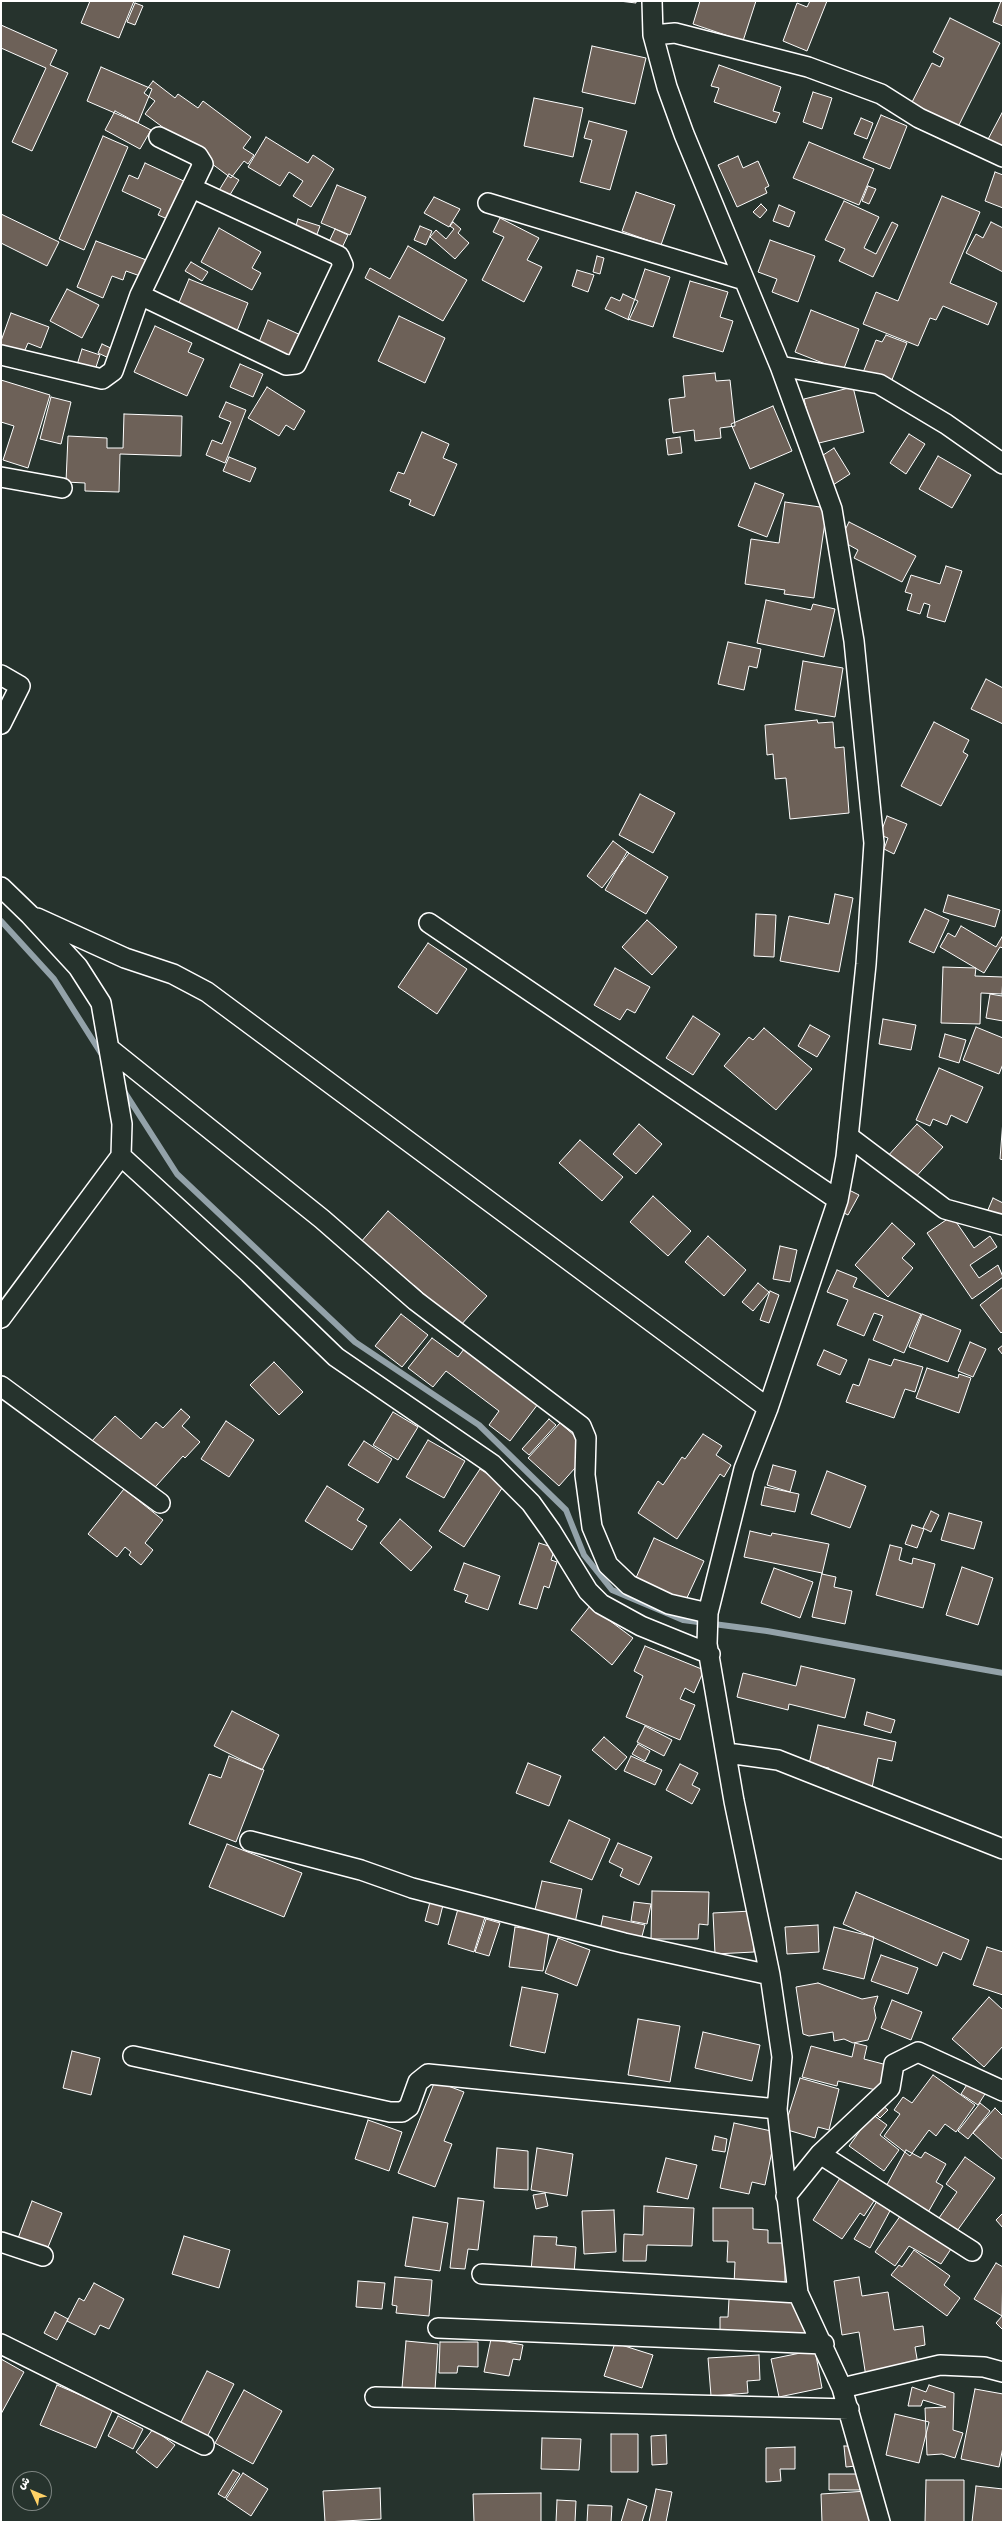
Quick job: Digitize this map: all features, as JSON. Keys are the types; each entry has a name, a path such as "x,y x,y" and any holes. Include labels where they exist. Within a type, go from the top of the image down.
{"street":[{"path":"652,1 653,35 667,87 684,134 780,366 832,509 854,641 874,843 866,964 848,1136 838,1200 768,1408 744,1468 708,1616 708,1649 734,1801 770,1975 782,2057 777,2109 798,2293 824,2344 842,2388 880,2522"},
{"path":"653,35 675,33 808,67 881,94 919,118 1003,157"},
{"path":"1,355 102,379 113,371 140,295 203,164 198,156 159,137"},
{"path":"140,295 286,366 296,364 343,264 339,256 192,188"},
{"path":"488,203 744,280"},
{"path":"780,366 879,384 946,424 1003,464"},
{"path":"1,477 62,488"},
{"path":"1,675 20,686 1,724"},
{"path":"1,887 30,915 78,967 101,1002 122,1124 121,1156 1,1318"},
{"path":"30,915 125,958 173,974 206,992 768,1408"},
{"path":"430,923 838,1200"},
{"path":"110,1049 322,1219 416,1301 581,1426 586,1438 584,1475 592,1527 608,1564 629,1585 669,1604 708,1616"},
{"path":"848,1136 945,1209 1003,1225"},
{"path":"121,1156 249,1273 336,1357 492,1464 531,1504 551,1531 588,1591 601,1604 641,1626 708,1649"},
{"path":"1,1386 160,1503"},
{"path":"727,1753 778,1760 1003,1849"},
{"path":"250,1840 361,1870 412,1888 609,1939 770,1975"},
{"path":"786,2196 820,2154 890,2088 894,2064 918,2052 1003,2090"},
{"path":"133,2056 390,2112 402,2112 409,2107 418,2082 428,2074 777,2109"},
{"path":"820,2154 972,2251"},
{"path":"1,2242 43,2256"},
{"path":"482,2274 798,2293"},
{"path":"438,2328 824,2344"},
{"path":"1,2344 204,2445"},
{"path":"842,2388 940,2365 984,2367 1003,2372"},
{"path":"375,2397 849,2409"}],"building":[{"path":"90,1 134,1 119,38 81,23"},
{"path":"619,1 636,1 636,3"},
{"path":"700,1 756,1 743,41 693,24"},
{"path":"810,1 827,1 807,51 783,41 797,3 807,7"},
{"path":"1001,1 1003,1 1003,26 993,22"},
{"path":"135,3 143,6 135,25 127,22"},
{"path":"950,18 1000,43 956,131 909,108 932,63 940,67 944,58 933,52"},
{"path":"1,25 57,50 50,65 68,73 32,151 12,142 46,68 1,48"},
{"path":"592,46 646,58 635,104 582,92"},
{"path":"719,65 781,87 773,111 780,113 776,123 714,102 719,88 711,86"},
{"path":"101,67 152,89 138,123 87,101"},
{"path":"153,81 175,98 178,94 198,108 203,101 251,137 243,148 254,155 248,164 244,161 231,178 145,114 155,101 144,93"},
{"path":"813,92 832,98 822,129 803,122"},
{"path":"534,98 583,108 573,157 524,146"},
{"path":"115,111 151,130 140,149 105,130"},
{"path":"1003,111 1003,153 986,143"},
{"path":"881,115 907,126 890,169 863,158"},
{"path":"861,118 873,123 867,139 854,134"},
{"path":"589,121 627,131 610,190 580,182 592,140 584,138"},
{"path":"103,136 128,147 84,250 59,239"},
{"path":"266,137 308,163 313,155 334,169 311,207 293,196 303,181 289,172 280,186 248,167"},
{"path":"809,142 874,169 859,205 793,178"},
{"path":"738,156 743,168 758,161 769,186 765,188 767,193 737,207 718,165"},
{"path":"145,163 188,183 170,220 158,215 161,209 122,191 129,175 138,179"},
{"path":"995,172 1003,175 1003,208 985,201"},
{"path":"229,174 239,180 228,198 218,192"},
{"path":"337,185 366,197 350,235 321,223"},
{"path":"868,186 876,189 869,204 862,201"},
{"path":"636,192 675,205 661,245 622,231"},
{"path":"942,196 980,212 950,283 997,303 988,325 943,306 936,320 930,318 918,346 863,324 876,292 898,301"},
{"path":"434,197 460,209 449,227 424,213"},
{"path":"844,201 879,217 864,248 876,254 892,222 898,225 873,277 839,261 845,249 825,240"},
{"path":"761,204 767,210 760,218 753,212"},
{"path":"779,205 795,212 789,227 773,221"},
{"path":"1,214 59,242 47,266 1,243"},
{"path":"500,218 539,238 527,260 542,267 524,302 482,280 504,237 493,232"},
{"path":"298,219 320,226 316,237 295,229"},
{"path":"453,222 461,229 458,233 469,243 455,259 430,237 436,230 446,239 454,229 450,226"},
{"path":"991,222 1003,228 1003,272 966,253 976,234 983,238"},
{"path":"420,226 432,231 426,245 414,240"},
{"path":"219,228 261,252 252,268 261,273 252,290 201,262"},
{"path":"335,229 348,235 341,250 328,244"},
{"path":"770,240 815,256 798,302 772,292 777,279 758,272"},
{"path":"96,241 149,261 143,277 126,271 123,280 112,276 103,298 77,287"},
{"path":"408,246 467,280 443,321 365,278 370,268 390,279"},
{"path":"597,256 604,258 600,274 593,272"},
{"path":"191,262 208,272 202,281 185,271"},
{"path":"645,269 670,277 653,327 628,319"},
{"path":"577,270 594,275 588,292 572,286"},
{"path":"189,279 248,303 235,336 175,312"},
{"path":"690,281 728,292 720,317 733,321 723,352 673,337"},
{"path":"67,289 99,305 82,338 50,321"},
{"path":"623,294 638,301 629,320 605,309 611,297 620,301"},
{"path":"811,310 859,329 843,371 795,352"},
{"path":"11,313 49,327 41,348 28,343 22,357 1,350 1,341"},
{"path":"399,316 445,338 425,383 378,361"},
{"path":"268,320 305,337 295,358 259,342"},
{"path":"155,326 192,343 188,352 204,359 187,396 134,372"},
{"path":"886,335 907,343 889,387 862,375 876,340 882,342"},
{"path":"102,344 115,350 111,359 98,353"},
{"path":"82,349 100,355 94,373 76,368"},
{"path":"240,364 263,374 253,397 230,387"},
{"path":"715,373 716,381 730,380 735,426 720,428 721,438 695,441 694,430 673,433 669,399 685,397 683,376"},
{"path":"1,380 50,395 28,468 3,460 14,426 1,422"},
{"path":"267,387 305,411 294,430 286,425 279,436 248,418"},
{"path":"853,387 864,432 815,444 804,399"},
{"path":"51,397 71,402 61,444 40,439"},
{"path":"226,402 246,410 225,463 206,455 212,440 222,444 231,422 219,417"},
{"path":"773,406 792,451 750,469 731,424"},
{"path":"124,414 182,416 181,456 120,454 119,492 85,491 85,483 66,482 68,436 107,438 107,448 123,448"},
{"path":"422,432 449,444 443,458 457,464 434,516 409,505 411,500 390,491 398,472 404,474"},
{"path":"909,434 925,444 906,474 890,463"},
{"path":"680,437 682,453 668,455 666,439"},
{"path":"834,448 850,474 833,485 817,459"},
{"path":"938,456 971,475 952,508 919,489"},
{"path":"229,457 256,468 250,482 223,471"},
{"path":"755,483 784,494 767,537 738,526"},
{"path":"785,502 827,508 814,598 784,594 785,590 745,584 751,539 779,543"},
{"path":"849,522 916,556 902,582 854,558 858,550 840,540"},
{"path":"946,566 962,571 945,622 927,617 930,605 924,603 920,614 907,610 912,594 905,592 911,575 940,584"},
{"path":"766,600 811,610 813,604 835,609 824,657 757,643"},
{"path":"728,642 761,649 757,668 749,666 744,690 718,684"},
{"path":"803,661 843,668 835,717 795,710"},
{"path":"986,679 1003,688 1003,724 971,709"},
{"path":"817,720 818,723 833,722 835,748 844,747 849,813 790,819 786,778 775,779 773,754 767,755 765,725"},
{"path":"934,722 969,740 963,752 968,755 941,806 901,786"},
{"path":"640,794 675,813 653,853 619,835"},
{"path":"887,816 907,824 894,854 884,849 888,838 880,835"},
{"path":"613,841 629,853 602,888 587,876"},
{"path":"627,852 668,877 646,914 605,890"},
{"path":"835,894 853,898 839,972 780,961 789,916 829,924"},
{"path":"948,895 1000,910 995,927 943,912"},
{"path":"925,909 949,920 934,953 909,942"},
{"path":"756,914 776,915 774,957 754,956"},
{"path":"647,920 677,947 652,975 622,947"},
{"path":"961,926 996,947 1003,935 1003,948 1000,947 984,973 940,947 948,933 955,937"},
{"path":"428,943 467,969 437,1014 398,987"},
{"path":"943,967 976,968 975,976 1003,977 1002,994 981,993 980,1024 941,1023"},
{"path":"615,968 650,987 635,1013 627,1009 620,1020 594,1005"},
{"path":"1003,991 1003,1021 986,1018 990,994 1002,996"},
{"path":"693,1016 720,1034 693,1075 666,1058"},
{"path":"883,1019 916,1025 911,1050 879,1044"},
{"path":"810,1025 830,1036 817,1057 798,1046"},
{"path":"976,1027 1003,1038 1003,1064 999,1074 963,1060"},
{"path":"764,1028 812,1069 776,1110 724,1066 749,1037 753,1040"},
{"path":"945,1034 966,1040 959,1063 939,1057"},
{"path":"939,1068 983,1087 967,1123 951,1115 947,1125 933,1119 930,1126 916,1120"},
{"path":"1003,1120 1003,1160 1000,1159"},
{"path":"639,1124 662,1144 636,1174 613,1154"},
{"path":"917,1124 943,1147 912,1181 886,1158"},
{"path":"580,1140 623,1177 602,1201 559,1163"},
{"path":"847,1189 859,1195 848,1215 836,1209"},
{"path":"653,1196 691,1231 668,1256 630,1222"},
{"path":"993,1198 1003,1203 1003,1219 987,1212"},
{"path":"388,1211 487,1296 460,1326 414,1285 411,1288 360,1243"},
{"path":"952,1216 974,1248 990,1236 997,1247 970,1265 979,1278 998,1265 1003,1277 972,1299 927,1233"},
{"path":"892,1223 915,1244 902,1258 913,1268 888,1297 855,1265"},
{"path":"708,1236 746,1270 724,1296 685,1262"},
{"path":"780,1246 797,1250 790,1282 773,1279"},
{"path":"837,1270 857,1278 853,1287 921,1314 904,1353 873,1340 883,1316 874,1313 864,1336 837,1325 848,1300 827,1292"},
{"path":"758,1283 769,1292 753,1311 742,1302"},
{"path":"1003,1287 1003,1331 1001,1333 980,1305"},
{"path":"770,1291 779,1295 769,1323 760,1320"},
{"path":"401,1314 428,1335 402,1367 375,1346"},
{"path":"922,1314 961,1330 948,1362 909,1347"},
{"path":"432,1338 458,1357 464,1349 538,1404 510,1441 489,1425 499,1411 446,1371 433,1387 408,1368"},
{"path":"970,1342 986,1349 973,1377 958,1371"},
{"path":"1003,1345 1003,1355 998,1349"},
{"path":"824,1350 847,1360 840,1375 817,1365"},
{"path":"869,1359 891,1366 894,1359 923,1367 915,1392 905,1389 894,1418 846,1402 853,1384 859,1386"},
{"path":"274,1362 303,1392 279,1415 250,1385"},
{"path":"927,1368 958,1378 959,1374 971,1378 959,1413 916,1398"},
{"path":"181,1409 190,1417 182,1426 200,1442 185,1458 183,1456 149,1494 91,1442 115,1416 141,1439 156,1422 163,1428"},
{"path":"393,1412 418,1427 398,1460 373,1445"},
{"path":"549,1419 556,1425 529,1455 522,1449"},
{"path":"226,1421 254,1440 229,1477 201,1459"},
{"path":"560,1423 591,1450 559,1486 528,1458"},
{"path":"703,1434 722,1446 716,1455 731,1465 724,1477 720,1474 677,1539 638,1513 658,1481 663,1485 682,1457 685,1459"},
{"path":"428,1440 465,1461 444,1498 406,1477"},
{"path":"364,1441 392,1459 378,1483 348,1465"},
{"path":"773,1465 796,1471 790,1492 767,1485"},
{"path":"480,1469 504,1485 464,1547 439,1531"},
{"path":"827,1471 866,1486 850,1528 811,1514"},
{"path":"327,1486 364,1509 357,1520 367,1526 352,1550 305,1521"},
{"path":"765,1487 799,1494 795,1512 761,1505"},
{"path":"124,1489 163,1520 145,1543 153,1550 141,1565 129,1555 131,1552 125,1547 117,1557 88,1534"},
{"path":"931,1511 939,1515 931,1532 923,1528"},
{"path":"949,1513 982,1522 974,1549 941,1540"},
{"path":"400,1519 432,1547 411,1571 380,1543"},
{"path":"912,1525 924,1529 917,1548 905,1544"},
{"path":"750,1531 771,1536 772,1533 829,1544 822,1574 836,1577 834,1587 852,1591 845,1624 812,1617 822,1573 744,1557"},
{"path":"654,1538 704,1561 685,1602 635,1580"},
{"path":"539,1543 555,1548 551,1560 557,1562 549,1588 544,1586 537,1609 519,1604"},
{"path":"890,1545 902,1548 899,1560 912,1564 913,1558 935,1564 923,1608 876,1595"},
{"path":"464,1563 500,1576 488,1610 465,1602 468,1595 454,1590"},
{"path":"962,1567 993,1578 978,1625 946,1615"},
{"path":"774,1568 813,1582 800,1618 761,1603"},
{"path":"590,1606 633,1638 612,1665 571,1630"},
{"path":"645,1646 704,1670 694,1693 685,1688 680,1699 695,1705 680,1740 626,1717 643,1676 634,1671"},
{"path":"801,1666 855,1679 845,1718 789,1704 788,1710 737,1697 743,1673 796,1686"},
{"path":"232,1711 279,1735 262,1770 214,1746"},
{"path":"867,1712 895,1720 891,1733 864,1725"},
{"path":"818,1725 896,1742 892,1761 878,1758 872,1788 827,1779 829,1768 809,1764"},
{"path":"645,1726 672,1740 664,1756 637,1742"},
{"path":"604,1737 627,1757 616,1770 592,1750"},
{"path":"638,1744 650,1751 645,1761 632,1754"},
{"path":"229,1756 264,1770 236,1842 189,1824 209,1774 221,1778"},
{"path":"631,1756 662,1770 655,1785 624,1771"},
{"path":"528,1763 561,1776 549,1806 516,1793"},
{"path":"680,1764 698,1773 692,1785 700,1789 692,1804 666,1790"},
{"path":"569,1820 610,1839 592,1880 550,1862"},
{"path":"618,1843 652,1857 639,1885 620,1876 623,1869 609,1862"},
{"path":"227,1844 302,1873 284,1917 209,1887"},
{"path":"542,1881 582,1889 575,1923 534,1914"},
{"path":"652,1891 709,1892 708,1925 699,1924 698,1939 651,1939"},
{"path":"856,1892 969,1940 961,1960 943,1952 937,1966 843,1924"},
{"path":"430,1902 443,1905 438,1925 425,1921"},
{"path":"634,1902 651,1904 647,1924 631,1921"},
{"path":"458,1909 485,1917 474,1952 448,1944"},
{"path":"752,1911 754,1952 715,1954 713,1913"},
{"path":"603,1916 645,1925 641,1940 600,1930"},
{"path":"486,1919 500,1923 489,1956 475,1952"},
{"path":"818,1925 819,1952 787,1954 785,1927"},
{"path":"515,1927 549,1932 543,1971 509,1967"},
{"path":"834,1927 874,1937 864,1979 823,1969"},
{"path":"558,1938 590,1950 577,1986 545,1973"},
{"path":"987,1947 1003,1952 1003,1995 973,1985"},
{"path":"881,1955 918,1968 908,1994 871,1981"},
{"path":"818,1983 862,1999 878,1996 874,2008 876,2018 868,2040 853,2043 844,2039 834,2041 833,2032 809,2036 803,2034 796,1987"},
{"path":"522,1987 558,1994 545,2053 510,2046"},
{"path":"989,1997 1003,2010 1003,2046 984,2067 952,2039"},
{"path":"892,2000 922,2012 911,2040 881,2028"},
{"path":"638,2019 680,2026 670,2082 628,2075"},
{"path":"703,2032 760,2045 752,2081 695,2068"},
{"path":"855,2043 867,2046 864,2059 887,2065 880,2091 838,2081 837,2086 802,2077 811,2046 852,2057"},
{"path":"72,2051 100,2058 91,2095 63,2088"},
{"path":"933,2075 975,2105 956,2132 945,2124 936,2136 929,2130 910,2156 884,2136 900,2114 894,2110 903,2097 912,2103"},
{"path":"800,2078 839,2089 829,2130 818,2127 815,2138 784,2129"},
{"path":"435,2081 464,2092 444,2141 452,2144 435,2187 398,2173"},
{"path":"968,2083 985,2094 978,2105 961,2094"},
{"path":"980,2103 990,2111 968,2139 958,2131"},
{"path":"882,2105 888,2110 880,2118 874,2112"},
{"path":"995,2108 1003,2116 1003,2160 973,2133"},
{"path":"872,2114 887,2125 880,2135 899,2150 884,2171 849,2146"},
{"path":"368,2120 402,2132 389,2171 355,2159"},
{"path":"734,2123 776,2132 765,2185 752,2182 749,2194 720,2188"},
{"path":"715,2136 727,2139 725,2152 712,2150"},
{"path":"497,2148 528,2151 528,2190 494,2188"},
{"path":"537,2148 573,2154 567,2196 531,2190"},
{"path":"906,2150 921,2158 925,2152 946,2164 936,2182 943,2186 926,2216 883,2192"},
{"path":"965,2157 995,2178 957,2231 939,2218 957,2192 946,2184"},
{"path":"666,2158 697,2165 688,2199 657,2192"},
{"path":"840,2178 874,2201 864,2216 860,2213 842,2239 813,2220"},
{"path":"545,2193 548,2206 536,2209 533,2195"},
{"path":"458,2198 484,2201 478,2250 468,2249 465,2269 450,2268"},
{"path":"32,2201 62,2213 46,2252 17,2241"},
{"path":"877,2201 891,2209 870,2248 854,2239"},
{"path":"644,2206 694,2208 692,2246 647,2245 646,2261 623,2261 624,2234 643,2235"},
{"path":"713,2208 753,2208 753,2229 768,2230 768,2243 785,2243 785,2285 734,2285 735,2262 727,2262 728,2241 713,2241"},
{"path":"614,2210 616,2252 584,2254 582,2211"},
{"path":"903,2212 953,2246 941,2264 909,2246 895,2266 875,2252"},
{"path":"1003,2213 1003,2228 996,2220"},
{"path":"413,2217 448,2223 440,2271 405,2266"},
{"path":"184,2236 230,2250 219,2288 172,2274"},
{"path":"534,2236 557,2237 556,2245 576,2247 574,2274 531,2271"},
{"path":"914,2250 950,2276 944,2285 960,2298 947,2316 891,2275 899,2265 902,2267"},
{"path":"996,2263 1003,2267 1002,2316 974,2299"},
{"path":"395,2277 432,2280 429,2316 396,2313 397,2306 392,2305"},
{"path":"859,2277 862,2296 888,2292 894,2330 923,2326 925,2345 915,2347 919,2370 866,2377 859,2332 842,2335 834,2281"},
{"path":"358,2281 385,2283 382,2309 356,2307"},
{"path":"94,2283 124,2299 109,2329 100,2325 95,2335 67,2321 79,2298 84,2301"},
{"path":"729,2299 807,2302 805,2341 720,2339 720,2317 728,2317"},
{"path":"55,2312 68,2319 57,2340 44,2333"},
{"path":"1003,2315 1003,2330 996,2323"},
{"path":"491,2339 523,2345 520,2360 513,2359 509,2376 484,2372"},
{"path":"406,2341 438,2344 435,2390 402,2388"},
{"path":"440,2342 478,2342 478,2367 458,2366 457,2373 439,2373"},
{"path":"615,2343 653,2355 642,2388 604,2376"},
{"path":"815,2350 822,2388 779,2397 771,2359"},
{"path":"759,2355 760,2380 747,2381 748,2393 711,2396 708,2358"},
{"path":"1,2359 24,2372 1,2414"},
{"path":"207,2371 234,2384 206,2439 179,2426"},
{"path":"57,2385 113,2409 96,2448 40,2425"},
{"path":"929,2385 954,2393 953,2430 963,2433 955,2458 942,2454 927,2455 925,2408 946,2407 923,2400 921,2406 908,2406 912,2387 926,2392"},
{"path":"975,2389 1003,2394 1003,2447 999,2467 961,2459"},
{"path":"244,2390 282,2411 253,2464 215,2443"},
{"path":"895,2414 929,2422 919,2463 886,2455"},
{"path":"118,2416 143,2429 133,2449 108,2436"},
{"path":"153,2429 175,2445 157,2468 136,2452"},
{"path":"611,2434 638,2434 638,2472 611,2472"},
{"path":"666,2435 667,2464 652,2465 651,2436"},
{"path":"542,2438 581,2439 579,2470 541,2469"},
{"path":"844,2446 855,2446 856,2466 846,2467"},
{"path":"795,2447 795,2469 780,2469 781,2481 766,2482 766,2448"},
{"path":"233,2470 240,2474 225,2498 218,2494"},
{"path":"243,2473 268,2489 251,2516 226,2499"},
{"path":"829,2474 860,2474 860,2490 829,2490"},
{"path":"926,2480 964,2480 964,2522 925,2522"},
{"path":"976,2486 1003,2489 1003,2522 972,2522"},
{"path":"380,2488 381,2519 325,2522 323,2491"},
{"path":"656,2489 672,2492 666,2522 649,2522"},
{"path":"868,2491 870,2522 822,2522 821,2494"},
{"path":"541,2493 541,2522 474,2522 473,2494"},
{"path":"628,2499 647,2506 642,2522 621,2522"},
{"path":"557,2500 576,2501 575,2522 556,2522"},
{"path":"588,2505 612,2506 611,2522 587,2522"}],"waterway":[{"path":"1,921 54,979 104,1058"},
{"path":"122,1088 177,1174 355,1342 479,1425 566,1510 584,1555 612,1590 683,1620 767,1631 1003,1673"}]}
